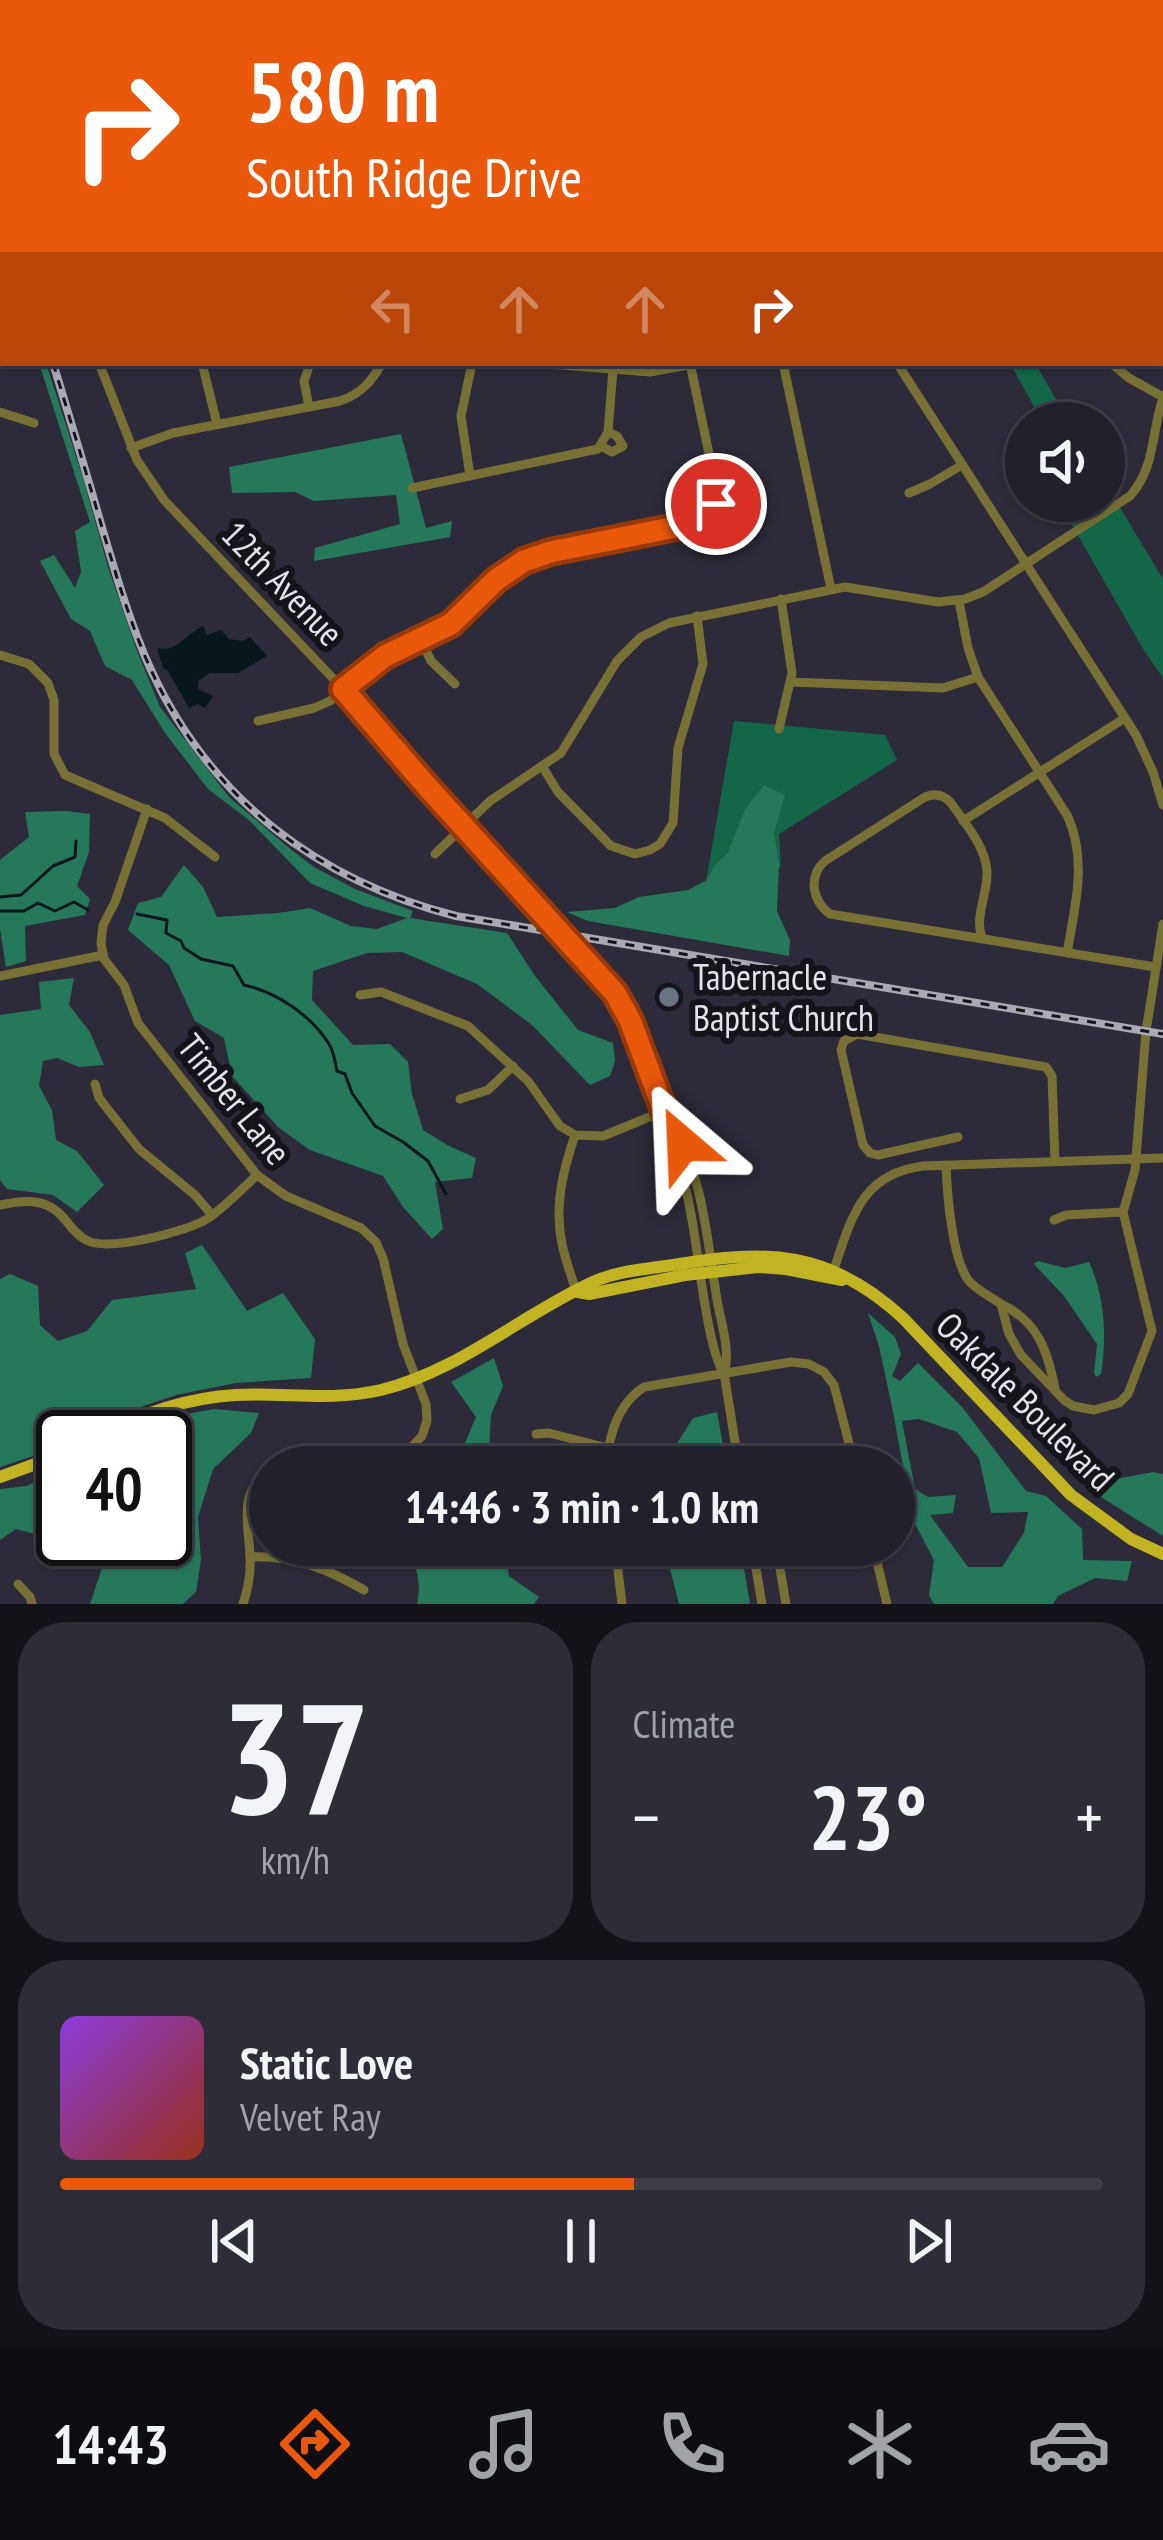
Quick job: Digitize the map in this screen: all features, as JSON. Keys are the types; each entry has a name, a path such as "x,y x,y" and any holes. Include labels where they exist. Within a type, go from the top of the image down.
{"main road":[{"name":"Oakdale Boulevard","path":"160,1410 203,1399 340,1396 378,1390 452,1363 532,1313 577,1292 589,1294 743,1256 784,1257 852,1282 879,1299 903,1318 1071,1495 1118,1531 1163,1554"},
{"path":"0,1477 36,1464"}],"street":[{"name":"12th Avenue","path":"100,366 131,448 164,500 343,689 615,993 695,1180 718,1366 724,1373 736,1446"},
{"path":"203,366 217,424"},
{"path":"131,448 162,436 340,401 369,384 380,366"},
{"path":"470,476 460,416 471,366"},
{"path":"587,366 650,373 683,366"},
{"path":"258,721 322,706 385,656 451,624 510,569 537,556 696,523 709,515 717,492 693,366"},
{"path":"784,366 831,589"},
{"path":"899,366 1125,718 1145,753 1163,805"},
{"path":"434,854 490,801 561,753 617,661 634,643 669,623 831,589 959,601 983,592 1123,502 1152,474 1163,397 1115,366"},
{"path":"412,488 592,452 608,432 613,369"},
{"path":"308,370 304,381 309,407"},
{"path":"0,412 34,423"},
{"path":"601,446 612,452 622,446 608,432"},
{"path":"910,493 962,465"},
{"path":"778,729 791,682 791,651 781,599"},
{"path":"959,601 979,677 1067,815 1078,849 1080,872 1067,953"},
{"path":"542,766 559,792 611,846 635,854 660,844 673,823 678,748 703,664 697,616"},
{"path":"421,640 431,661 455,684"},
{"path":"0,656 29,664 48,682 54,754 65,775 165,818 215,857"},
{"path":"791,682 944,688 979,677"},
{"path":"964,821 1125,718"},
{"path":"983,939 979,930 987,866 964,821 941,796 929,796 815,872 820,905 830,914 1067,953 1156,967"},
{"path":"0,976 103,955 103,925 147,809"},
{"path":"1001,1304 1009,1334 1022,1355 1064,1400 1087,1410 1119,1403 1128,1394 1152,1331 1123,1212 1136,1159 1146,1031 1163,925"},
{"name":"Timber Lane","path":"103,955 124,986 138,1023 257,1175 275,1191 361,1228 376,1242 403,1344 425,1404 427,1421 414,1446"},
{"path":"360,995 380,992 477,1032 529,1082 553,1119 575,1135 603,1136 664,1111"},
{"path":"958,1136 878,1155 866,1150 841,1050 847,1037 856,1034 1046,1067 1052,1076 1055,1161"},
{"path":"460,1099 488,1090 513,1066"},
{"path":"95,1084 99,1097 139,1148 212,1215"},
{"path":"575,1135 559,1209 562,1244 577,1292"},
{"path":"919,1146 923,1166"},
{"path":"833,1274 866,1194 889,1175 923,1166 1163,1158"},
{"path":"946,1165 949,1208 968,1280 1016,1311 1037,1333 1048,1353 1055,1389"},
{"path":"0,1205 41,1202 58,1211 80,1236 102,1245 192,1227 257,1175"},
{"path":"1054,1220 1123,1212"},
{"path":"609,1446 620,1412 637,1392 652,1384 791,1362 817,1367 829,1377 838,1393 850,1446"},
{"path":"536,1434 550,1432 601,1446"},
{"path":"249,1496 249,1544"},
{"path":"243,1604 250,1566"},
{"path":"311,1566 364,1590"},
{"path":"617,1566 622,1604"},
{"path":"756,1566 762,1604"},
{"path":"780,1566 786,1604"},
{"path":"878,1566 887,1604"},
{"path":"19,1584 32,1604"}],"green space":[{"path":"40,366 47,366 109,570 160,707 229,797 314,867 413,911 410,918 507,933 578,1030 613,1043 615,1061 610,1076 590,1085 532,1025 477,984 402,952 367,953 313,971 312,1000 353,1045 390,1044 408,1062 423,1130 476,1158 472,1178 435,1182 443,1229 432,1239 383,1176 310,1150 279,1128 232,1076 224,1038 195,1021 169,965 128,930 138,903 161,897 184,865 203,887 217,917 310,908 351,926 377,929 407,918 310,883 250,821 208,789 132,680 105,666 90,631 71,619 40,561 54,555 75,588 81,572 75,531 90,522"},
{"path":"1012,366 1037,366 1058,402 1031,402"},
{"path":"401,434 426,528 452,521 450,537 314,561 315,548 400,524 396,495 314,501 295,492 232,493 229,467"},
{"path":"1125,516 1163,579 1163,678 1070,522 1125,522"},
{"path":"734,721 885,735 897,760 779,834 781,867 706,881"},
{"path":"764,785 785,795 774,833 779,864 777,911 790,940 789,956 588,921 567,912 615,908 639,897 688,890 707,880 728,853 745,809"},
{"path":"25,812 90,814 89,852 77,886 90,899 85,915 25,926 26,961 6,967 0,929 0,860 29,837"},
{"path":"74,978 69,1005 90,1032 104,1065 79,1067 57,1058 43,1061 39,1086 52,1110 56,1140 77,1151 104,1185 77,1212 53,1195 7,1189 0,1180 0,1015 41,1009 39,982"},
{"path":"202,1245 247,1311 283,1293 315,1339 311,1378 236,1383 132,1410 36,1410 36,1455 0,1467 0,1279 10,1274 38,1286 40,1325 58,1341 87,1331 112,1300 196,1289 185,1253"},
{"path":"1089,1262 1104,1332 1101,1374 1096,1377 1097,1344 1064,1296 1034,1264 1065,1268"},
{"path":"868,1313 895,1337 901,1354 892,1376 900,1381 918,1363 962,1407 1026,1491 1046,1496 1082,1529 1083,1560 1132,1561 1127,1581 1095,1578 1058,1596 1053,1604 934,1604 929,1595 934,1560 915,1524 915,1489 928,1497 956,1495 953,1513 930,1515 968,1567 1002,1567 1024,1533 1028,1512 991,1513 979,1458 957,1432 919,1419 902,1421 907,1446 899,1446"},
{"path":"494,1358 503,1386 491,1415 489,1446 464,1446 476,1417 451,1382"},
{"path":"214,1409 259,1413 251,1433 213,1469 198,1517 201,1560 196,1592 183,1604 90,1604 102,1568 89,1566 192,1566 192,1413"},
{"path":"717,1412 723,1446 676,1446 693,1418"},
{"path":"1163,1474 1163,1536 1093,1492 1110,1480"},
{"path":"36,1482 36,1534 16,1529 0,1540 0,1489"},
{"path":"414,1566 507,1566 509,1576 539,1597 534,1604 417,1604"},
{"path":"669,1566 744,1566 750,1604 679,1604"}],"shaded area":[{"path":"203,626 207,635 221,630 229,639 250,637 267,656 238,673 210,673 199,680 198,689 213,696 205,708 198,704 189,708 163,668 157,648 176,645"}],"waterway":[{"path":"0,897 21,895 53,866 75,857 76,841"},
{"path":"0,911 24,911 38,903 55,911 74,902 88,910"},
{"path":"137,914 167,920 166,933 184,948 201,959 233,966 244,985 303,1014 329,1044 337,1071 345,1074 375,1126 428,1161 446,1194"}],"railway":[{"path":"54,366 119,584 151,670 176,716 238,796 315,857 406,901 456,916 1163,1034"}],"place":[{"name":"Tabernacle Baptist Church","path":"669,997"}],"route":[{"path":"683,1144 664,1111 615,993 343,689 385,656 451,624 496,580 524,561 696,523 716,504"}]}
